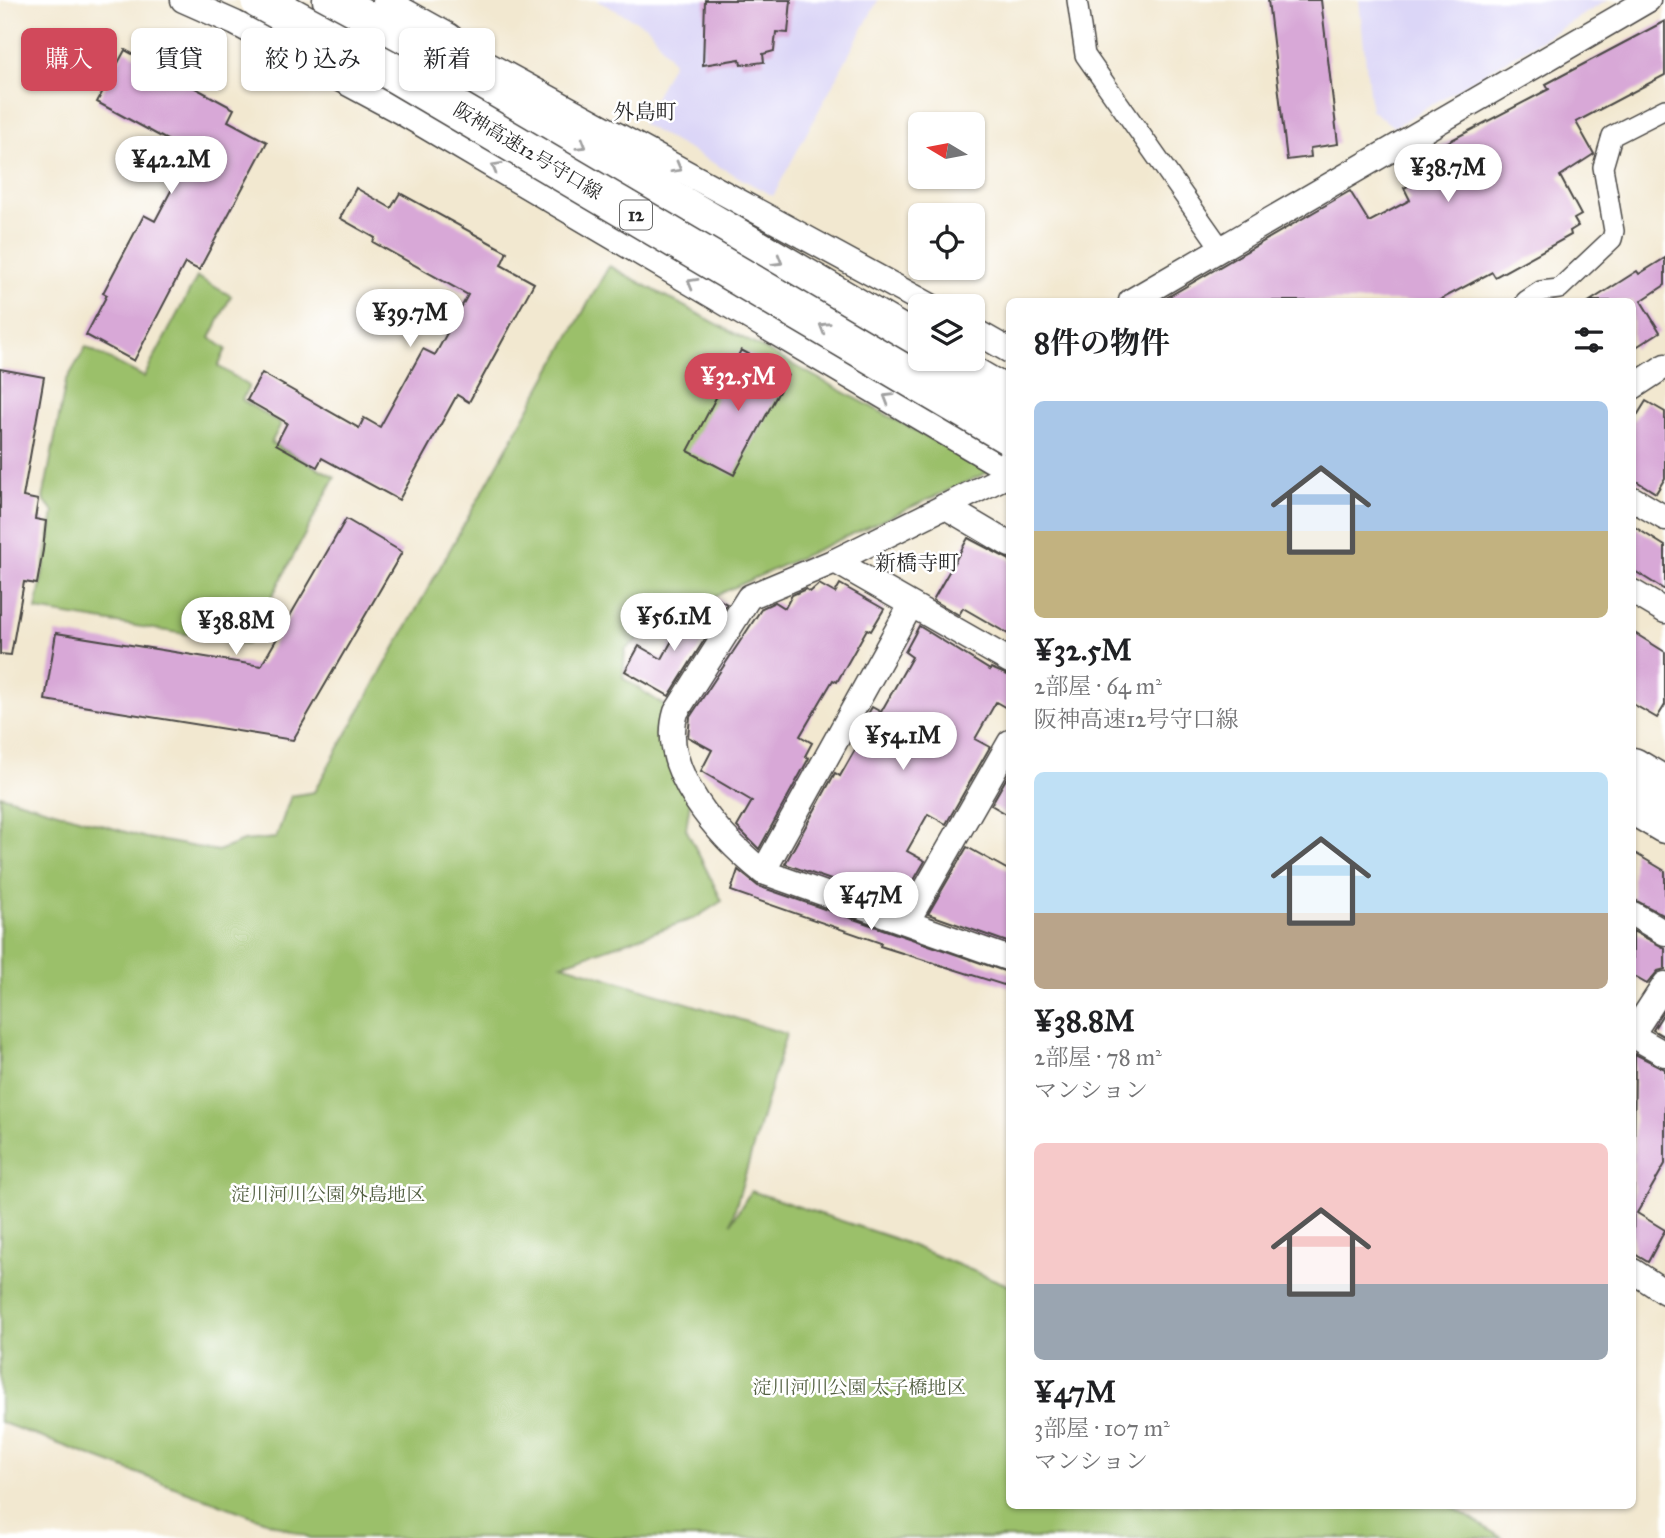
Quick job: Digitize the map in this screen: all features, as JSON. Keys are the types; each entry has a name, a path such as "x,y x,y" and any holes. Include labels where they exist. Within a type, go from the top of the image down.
{"highway":[{"name":"阪神高速12号守口線","path":"260,0 391,71 1006,434"},
{"name":"阪神高速12号守口線","path":"332,0 908,338"},
{"path":"964,371 1006,396"},
{"path":"1636,769 1665,786"},
{"path":"1636,807 1665,824"}],"street":[{"path":"183,0 235,23 401,112 1006,470"},
{"path":"385,0 448,35 487,64 909,294"},
{"path":"1077,0 1085,55 1220,247"},
{"path":"1136,298 1648,0"},
{"path":"1530,298 1541,291 1559,289 1607,247 1614,231 1604,167 1612,136 1665,109"},
{"path":"985,337 1006,349"},
{"path":"1636,385 1665,366"},
{"path":"927,421 1006,376"},
{"path":"1006,474 835,561 749,597 676,712 670,731 672,749 702,809 732,848 763,872 1006,958"},
{"path":"1636,501 1665,518"},
{"path":"944,506 1006,543"},
{"path":"835,561 1006,660"},
{"path":"1636,594 1665,611"},
{"path":"763,872 911,606"},
{"path":"907,922 1006,749"},
{"path":"1636,749 1665,766"},
{"path":"1636,826 1665,842"},
{"path":"1636,916 1665,933"},
{"path":"1636,1029 1665,984"},
{"path":"1636,1036 1665,1054"},
{"path":"1636,1273 1663,1288"}],"shaded area":[{"path":"596,0 878,0 773,196 642,124 673,62 648,27"},
{"path":"1359,0 1608,0 1394,127 1371,110"}],"green space":[{"name":"淀川河川公園 外島地区","path":"609,266 991,471 662,620 625,650 623,678 670,709 690,802 686,829 722,901 695,918 562,964 786,1034 731,1223 751,1191 893,1238 1006,1284 1006,1509 1455,1509 1502,1538 311,1538 0,1422 0,795 146,838 218,851 243,841 276,838 291,796 314,792"},
{"path":"197,277 231,296 210,338 226,349 218,366 249,386 242,400 281,424 271,443 335,477 247,644 36,610 54,512 43,499 66,381 86,347 144,377"}],"building":[{"path":"705,0 791,0 788,33 776,32 774,51 763,54 764,62 741,65 740,59 703,65"},
{"path":"1268,0 1321,0 1338,144 1310,148 1311,157 1287,160"},
{"path":"1665,21 1665,75 1576,122 1594,154 1560,176 1581,215 1574,219 1578,226 1570,231 1571,235 1495,277 1492,272 1444,298 1166,298 1350,191 1369,222 1410,200 1404,188 1433,173 1423,155 1549,89 1546,84"},
{"path":"125,50 131,53 131,91 201,91 234,109 228,121 267,142 199,270 185,263 134,361 86,335 107,295 103,293 144,215 155,221 191,153 97,102 103,91 117,91 117,65"},
{"path":"356,188 391,208 400,193 507,252 501,265 534,283 469,402 457,395 399,500 322,458 317,467 276,444 287,423 247,400 262,373 359,428 364,418 380,427 423,349 435,355 468,295 373,242 375,238 340,218"},
{"path":"1665,258 1665,285 1641,301 1660,332 1636,347 1636,298 1595,298 1637,271 1639,274"},
{"path":"741,350 788,375 734,475 688,451"},
{"path":"0,369 44,377 23,497 38,500 35,519 46,521 43,550 37,584 24,582 11,655 0,654"},
{"path":"1646,401 1665,412 1665,478 1656,493 1636,481 1636,417"},
{"path":"346,519 402,552 293,740 45,700 56,633 261,666"},
{"path":"1636,528 1665,546 1665,590 1636,572"},
{"path":"968,538 1006,558 1006,633 963,608 959,615 933,600"},
{"path":"819,584 835,593 840,584 884,609 871,631 867,629 837,682 833,680 800,736 812,743 805,756 809,758 759,849 737,827 752,801 701,771 712,750 688,737 690,717 762,608 775,602 785,608 792,595 806,589 810,592"},
{"path":"716,598 727,604 669,696 625,671 639,646 662,659 685,617 700,626"},
{"path":"919,626 990,670 991,668 1006,674 1006,708 996,702 975,739 990,747 946,824 928,814 907,851 925,861 900,904 785,864 835,773 840,776 867,729 861,726 872,707 881,712 912,657 905,652"},
{"path":"1636,634 1665,652 1665,705 1657,718 1636,706"},
{"path":"1006,779 1006,814 991,805"},
{"path":"967,847 1006,869 1006,942 928,914"},
{"path":"1636,854 1665,871 1665,916 1636,901"},
{"path":"738,870 758,886 1006,972 1006,986 880,946 881,943 731,891"},
{"path":"1636,933 1665,948 1665,969 1658,971 1647,984 1636,978"},
{"path":"1665,1011 1665,1037 1653,1030"},
{"path":"1636,1054 1665,1069 1665,1164 1637,1213 1665,1230 1648,1262 1636,1255"}],"district":[{"name":"外島町","path":"645,112"},
{"name":"新橋寺町","path":"917,563"}],"park label":[{"name":"淀川河川公園 太子橋地区","path":"859,1387"}]}
